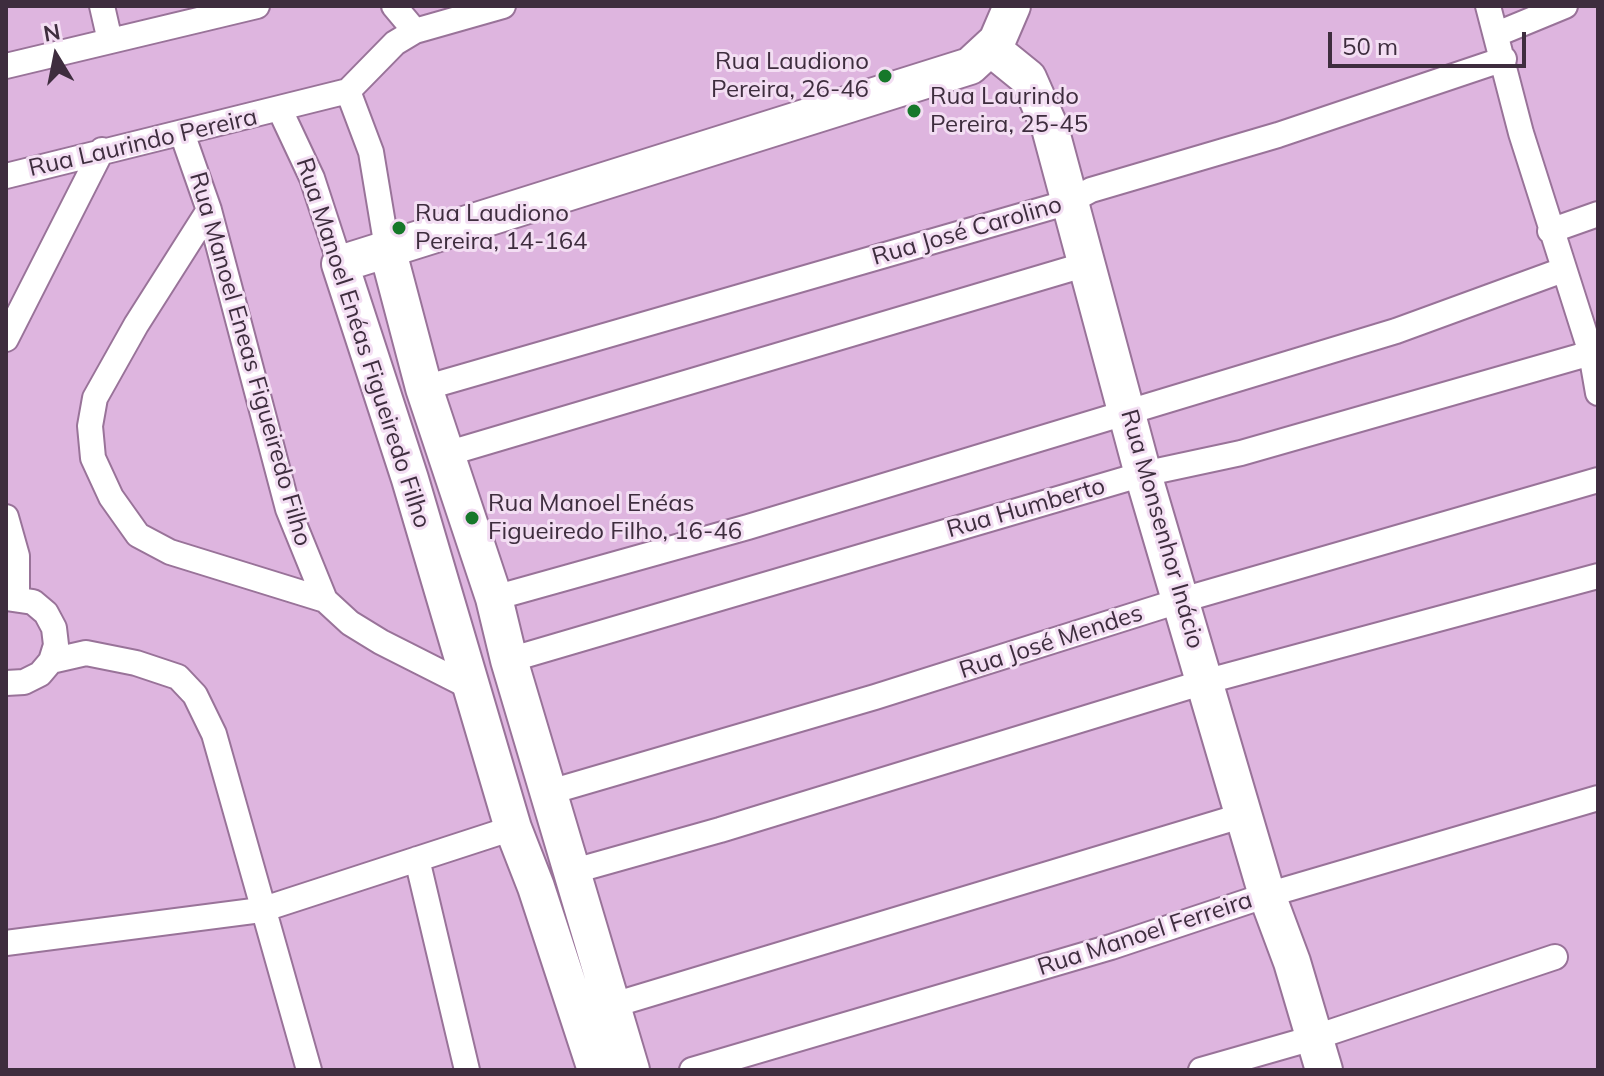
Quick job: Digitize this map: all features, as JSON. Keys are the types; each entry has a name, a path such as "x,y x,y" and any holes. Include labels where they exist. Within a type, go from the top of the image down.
{"street":[{"path":"102,6 110,41"},
{"path":"6,66 257,6"},
{"path":"394,6 415,31"},
{"path":"280,110 348,91 395,43 415,31 458,13 503,6"},
{"path":"340,264 970,66 991,48 1012,6"},
{"path":"1488,6 1550,231 1591,353 1598,393"},
{"path":"1497,34 1565,6"},
{"name":"Rua Monsenhor Inácio","path":"991,48 1028,78 1039,99 1128,410 1143,474 1267,895 1292,962 1318,1054"},
{"name":"Rua José Carolino","path":"424,388 1069,202 1091,190 1278,135 1504,59"},
{"name":"Rua Manoel Enéas Figueiredo Filho","path":"348,91 371,152 387,248 424,388 494,598 509,660 631,1070"},
{"name":"Rua Manoel Enéas Figueiredo Filho","path":"280,110 312,178 474,689 513,828 596,1070"},
{"name":"Rua Laurindo Pereira","path":"6,176 102,150 280,110"},
{"name":"Rua Manoel Eneas Figueiredo Filho","path":"182,133 209,210 288,509 325,600 342,617 381,642 474,689"},
{"path":"6,339 102,150"},
{"path":"209,210 136,325 95,398 90,426 93,458 111,497 138,535 170,552 325,600"},
{"path":"1550,231 1598,214"},
{"path":"446,454 1087,264"},
{"path":"494,598 748,527 1396,331 1563,270"},
{"name":"Rua Humberto","path":"509,660 1143,474 1241,453 1591,353"},
{"name":"Rua José Mendes","path":"550,792 875,697 1182,600 1598,480"},
{"path":"6,517 17,556 11,597 33,602 46,613 54,628 56,645 51,661 40,674 24,682 6,683"},
{"path":"574,871 735,826 1204,682 1598,577"},
{"path":"51,661 86,653 114,658 163,670 191,688 214,734 261,910 309,1070"},
{"name":"Rua Manoel Ferreira","path":"692,1070 1111,947 1267,895 1598,798"},
{"path":"610,1006 1244,815"},
{"path":"6,943 261,910 513,828"},
{"path":"417,859 467,1070"},
{"path":"1201,1070 1318,1054 1555,957"}],"place":[{"name":"Rua Laudiono Pereira, 26-46","path":"885,76"},
{"name":"Rua Laurindo Pereira, 25-45","path":"914,111"},
{"name":"Rua Laudiono Pereira, 14-164","path":"399,228"},
{"name":"Rua Manoel Enéas Figueiredo Filho, 16-46","path":"472,518"}]}
